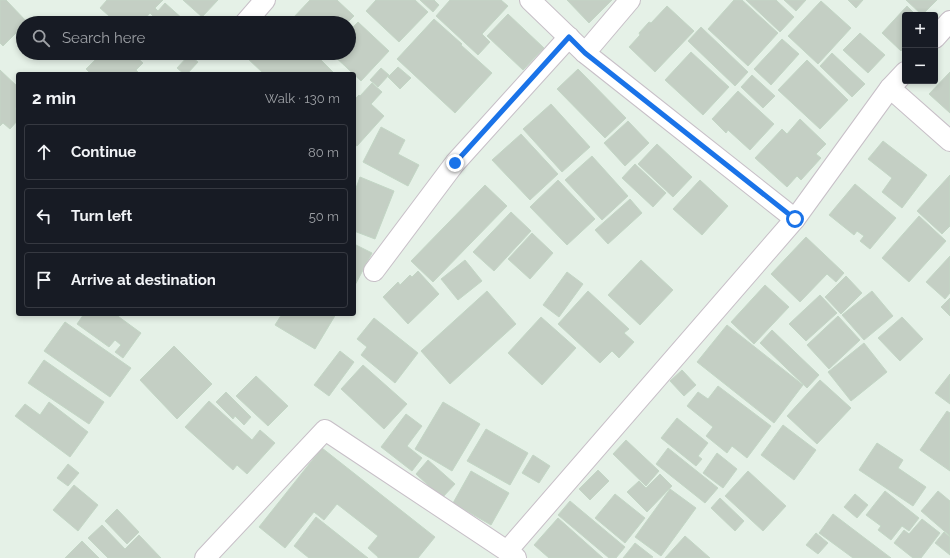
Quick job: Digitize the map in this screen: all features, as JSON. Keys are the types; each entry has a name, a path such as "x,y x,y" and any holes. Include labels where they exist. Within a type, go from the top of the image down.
{"street":[{"path":"251,16 265,0"},
{"path":"530,0 585,53 795,219"},
{"path":"585,53 630,0"},
{"path":"938,35 950,21"},
{"path":"374,271 455,163 569,37"},
{"path":"205,558 325,430 511,555 795,219 890,88 902,75"},
{"path":"890,88 950,141"}],"building":[{"path":"0,0 6,0 21,16 16,16 16,33 3,46 0,43"},
{"path":"107,0 163,0 155,8 158,11 165,3 180,16 153,16 150,13 147,16 109,16 100,8"},
{"path":"183,0 218,0 203,16 201,16"},
{"path":"310,0 337,0 354,16 295,16"},
{"path":"376,0 415,0 428,12 399,42 366,11"},
{"path":"420,0 434,0 439,5 433,12"},
{"path":"450,0 501,0 508,6 482,34 490,42 478,55 436,16"},
{"path":"567,0 612,0 589,23"},
{"path":"734,0 742,0 778,33 748,66 708,29"},
{"path":"746,0 776,0 794,17 780,32"},
{"path":"784,0 806,0 796,11"},
{"path":"848,0 863,0 856,8"},
{"path":"906,0 937,0 925,12 919,12"},
{"path":"821,1 851,28 818,64 788,36"},
{"path":"667,6 694,31 655,72 629,47 649,22 651,23"},
{"path":"907,6 913,12 902,12 901,51 882,33"},
{"path":"508,14 544,48 523,70 487,36"},
{"path":"434,19 492,73 455,113 397,59"},
{"path":"358,22 389,51 361,81 356,76 356,72 351,72 338,60 356,60 356,24"},
{"path":"701,27 748,72 735,86 688,41"},
{"path":"860,33 885,55 868,73 843,50"},
{"path":"782,39 799,54 771,85 754,69"},
{"path":"691,52 729,87 703,115 665,80"},
{"path":"832,53 865,84 852,97 820,66"},
{"path":"95,60 140,60 143,63 136,70 138,72 89,72 86,69"},
{"path":"184,60 195,60 198,62 189,72 182,72 177,68"},
{"path":"249,60 321,60 333,72 262,72"},
{"path":"807,60 848,100 820,129 778,90"},
{"path":"398,67 411,78 400,89 388,77"},
{"path":"381,68 389,75 378,87 370,80"},
{"path":"578,69 626,118 605,138 557,89"},
{"path":"0,70 16,85 16,122 10,129 3,123 0,126"},
{"path":"950,72 950,113 929,94"},
{"path":"752,75 775,96 763,108 741,87"},
{"path":"372,83 382,92 371,104 384,116 357,146 356,98 359,95 360,96"},
{"path":"738,91 774,124 750,150 728,130 726,133 712,119"},
{"path":"551,104 590,147 562,172 523,129"},
{"path":"800,119 826,144 816,154 821,158 801,180 797,176 787,187 755,158 782,129 787,134"},
{"path":"628,121 649,143 625,166 604,143"},
{"path":"381,127 405,140 398,154 419,165 408,186 363,162"},
{"path":"521,134 558,174 530,200 492,160"},
{"path":"883,141 927,175 902,208 882,192 892,178 868,159"},
{"path":"657,144 692,177 673,197 638,164"},
{"path":"592,156 628,196 602,220 565,180"},
{"path":"635,164 666,193 653,207 622,178"},
{"path":"950,175 950,226 942,234 917,211"},
{"path":"360,177 394,191 375,239 356,232 356,188"},
{"path":"558,180 595,219 567,245 530,207"},
{"path":"700,180 728,206 702,235 673,209"},
{"path":"855,184 896,218 870,249 860,241 864,236 857,231 854,235 829,215"},
{"path":"485,185 507,206 433,282 411,261"},
{"path":"630,199 642,213 608,244 595,230"},
{"path":"511,212 531,231 494,271 473,252"},
{"path":"919,216 946,241 909,282 882,258"},
{"path":"532,233 553,253 530,279 508,259"},
{"path":"806,237 844,273 836,282 827,274 800,302 771,274"},
{"path":"356,245 372,253 356,283"},
{"path":"950,256 950,293 945,299 926,282"},
{"path":"465,260 482,281 458,300 441,279"},
{"path":"641,260 673,290 640,325 608,295"},
{"path":"418,271 439,294 408,324 383,297 398,282 400,285 410,275 412,277"},
{"path":"567,272 583,284 559,317 543,305"},
{"path":"846,276 862,293 841,314 825,297"},
{"path":"765,285 789,307 754,344 731,322"},
{"path":"487,291 516,324 450,384 421,351"},
{"path":"588,291 629,329 624,333 634,342 619,358 612,351 600,363 558,324"},
{"path":"872,291 893,316 864,340 842,315"},
{"path":"820,295 837,313 806,341 789,324"},
{"path":"950,298 950,316 941,307"},
{"path":"83,316 118,316 141,333 123,358 115,352 121,345 115,340 109,347 77,324"},
{"path":"281,316 335,316 315,349 275,325"},
{"path":"838,316 860,340 829,369 807,345"},
{"path":"541,317 576,348 542,385 508,353"},
{"path":"902,317 923,339 900,361 878,338"},
{"path":"374,318 418,353 395,383 361,355 367,347 357,339"},
{"path":"65,322 131,368 110,397 44,351"},
{"path":"727,325 803,385 774,423 697,362"},
{"path":"772,330 819,375 807,388 760,343"},
{"path":"864,343 887,372 851,401 828,372"},
{"path":"174,346 212,384 177,419 140,380"},
{"path":"340,351 354,362 329,396 314,385"},
{"path":"44,360 104,402 89,424 28,383"},
{"path":"363,365 407,404 384,429 341,389"},
{"path":"682,370 696,385 684,396 670,381"},
{"path":"950,374 950,404 935,393"},
{"path":"256,376 288,406 268,426 236,396"},
{"path":"820,380 851,408 817,444 787,416"},
{"path":"718,386 771,426 747,458 732,446 727,453 706,436 713,427 687,406 698,392 708,399"},
{"path":"226,392 251,417 244,425 235,416 233,419 216,402"},
{"path":"209,401 252,440 260,430 275,443 247,474 237,465 233,470 185,427"},
{"path":"49,402 88,432 70,457 15,416 25,404 40,415"},
{"path":"443,402 480,424 452,471 415,449"},
{"path":"947,411 950,413 950,471 920,450"},
{"path":"406,414 422,426 407,446 422,458 412,471 381,447"},
{"path":"677,418 708,443 698,456 702,459 696,466 661,438"},
{"path":"783,425 816,450 794,480 761,455"},
{"path":"486,429 528,453 510,485 467,461"},
{"path":"626,440 659,471 646,486 613,454"},
{"path":"877,443 903,460 898,468 926,487 913,506 859,470"},
{"path":"322,448 435,537 418,558 378,558 368,548 378,536 337,504 324,520 314,512 285,548 259,527"},
{"path":"668,448 718,488 705,503 656,464"},
{"path":"717,453 737,469 723,488 703,473"},
{"path":"533,455 550,466 539,483 522,473"},
{"path":"428,460 455,484 442,498 416,474"},
{"path":"68,464 79,473 68,486 57,478"},
{"path":"598,470 609,481 590,500 579,489"},
{"path":"471,471 509,493 491,525 453,503"},
{"path":"748,471 786,506 763,531 725,496"},
{"path":"660,474 672,486 647,512 627,492 639,481 646,488"},
{"path":"74,485 98,505 78,531 53,510"},
{"path":"670,489 696,508 661,556 635,537"},
{"path":"885,491 919,518 909,531 902,526 891,540 878,530 881,526 866,515"},
{"path":"938,491 950,501 950,536 921,511"},
{"path":"615,494 645,518 625,543 595,518"},
{"path":"855,494 868,505 857,518 844,507"},
{"path":"720,498 744,521 735,531 711,508"},
{"path":"570,501 625,547 616,558 609,558 558,515"},
{"path":"117,509 139,532 127,544 105,521"},
{"path":"833,514 891,558 853,558 819,533"},
{"path":"316,517 368,558 309,558 294,546"},
{"path":"558,518 603,558 549,558 534,545"},
{"path":"922,519 940,533 921,558 913,558 894,543 904,530 909,534"},
{"path":"102,525 125,549 139,535 161,558 108,558 88,538"},
{"path":"944,532 950,537 950,555 935,543"},
{"path":"816,533 828,543 818,554 806,545"},
{"path":"685,536 710,558 665,558"},
{"path":"82,541 99,558 65,558"},
{"path":"635,543 653,557 623,558"}],"route":[{"path":"455,163 569,37 585,53 795,219"}]}
